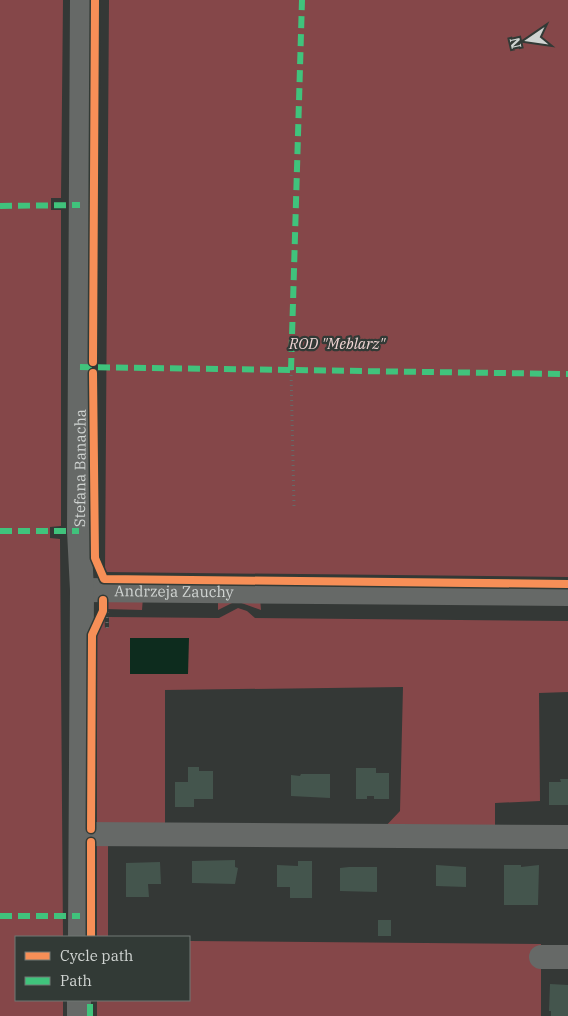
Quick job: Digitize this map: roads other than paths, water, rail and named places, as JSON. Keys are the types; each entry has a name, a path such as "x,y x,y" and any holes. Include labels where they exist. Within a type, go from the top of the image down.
{"street":[{"name":"Stefana Banacha","path":"80,936 82,590 79,531 82,0"},
{"name":"Andrzeja Zauchy","path":"82,590 568,594"},
{"path":"81,834 568,837"},
{"path":"541,957 568,956"},
{"path":"79,1001 79,1016"}],"park label":[{"name":"ROD \"Meblarz\"","path":"337,343"}]}
